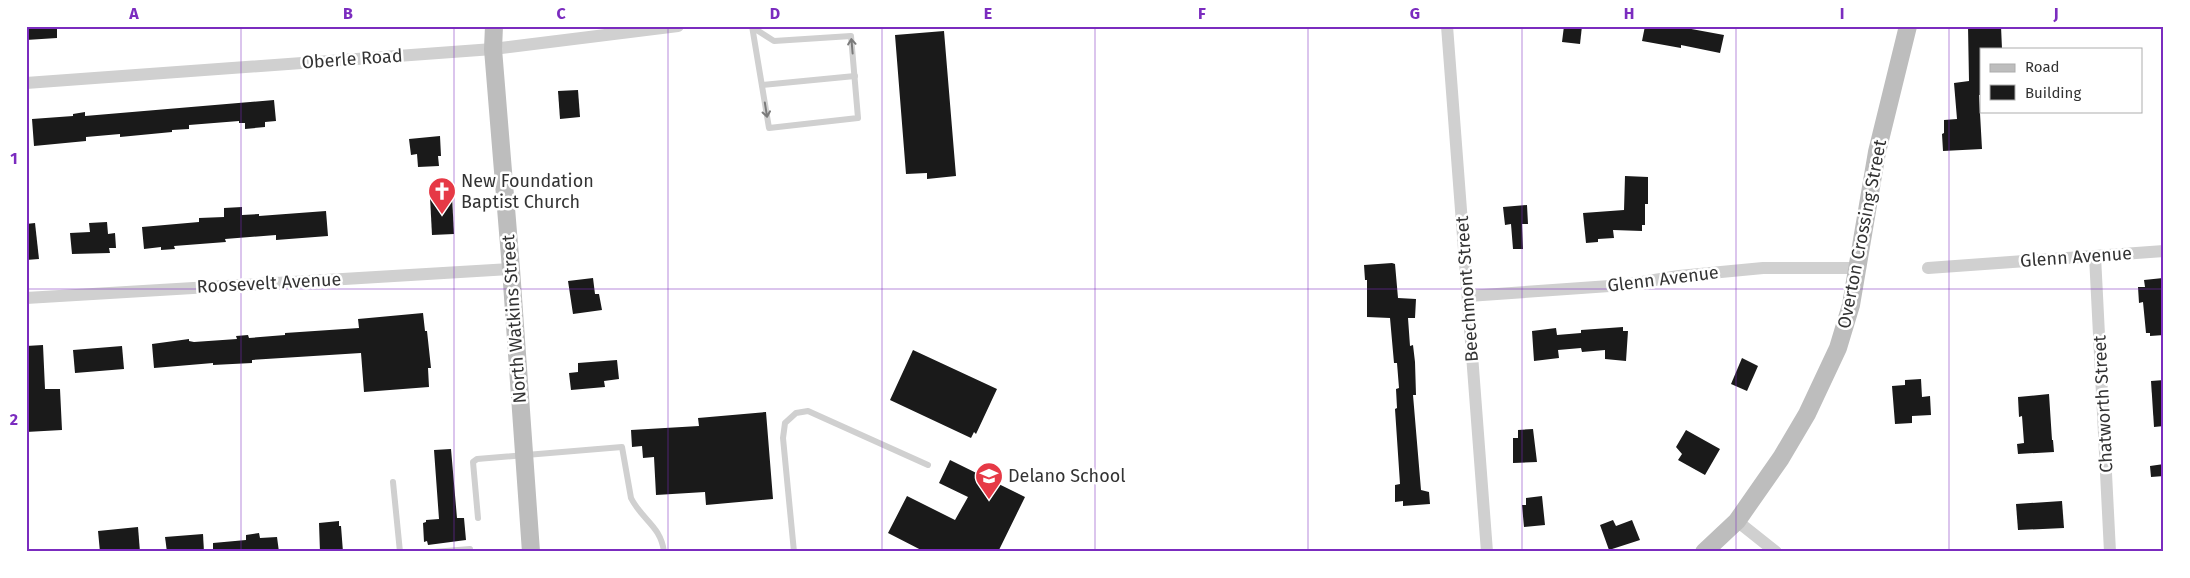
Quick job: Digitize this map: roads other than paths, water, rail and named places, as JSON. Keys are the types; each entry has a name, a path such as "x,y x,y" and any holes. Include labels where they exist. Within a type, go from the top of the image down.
{"main road":[{"name":"North Watkins Street","path":"494,26 493,49 531,552"},
{"name":"Overton Crossing Street","path":"1704,552 1737,521 1781,458 1824,381 1838,348 1851,305 1859,268 1877,152 1908,26"}],"street":[{"name":"Oberle Road","path":"26,83 493,49 678,26"},
{"name":"Beechmont Street","path":"1447,26 1487,552"},
{"name":"Glenn Avenue","path":"1928,268 2164,251"},
{"name":"Chatworth Street","path":"2095,256 2110,552"},
{"name":"Glenn Avenue","path":"1468,296 1624,285 1679,276 1763,268 1859,268"},
{"name":"Roosevelt Avenue","path":"26,298 511,269"},
{"path":"1737,521 1776,552"}],"lane":[{"path":"752,27 774,41 852,36 858,118 769,128 752,27"},
{"path":"762,85 855,76"},
{"path":"794,552 783,438 785,423 796,413 808,410 928,465"},
{"path":"478,518 473,462 477,459 622,447 631,498 635,506 658,531 664,552"},
{"path":"394,482 400,552"},
{"path":"434,552 470,549"}],"place":[{"name":"New Foundation Baptist Church","path":"442,215"},
{"name":"Delano School","path":"989,500"}]}
